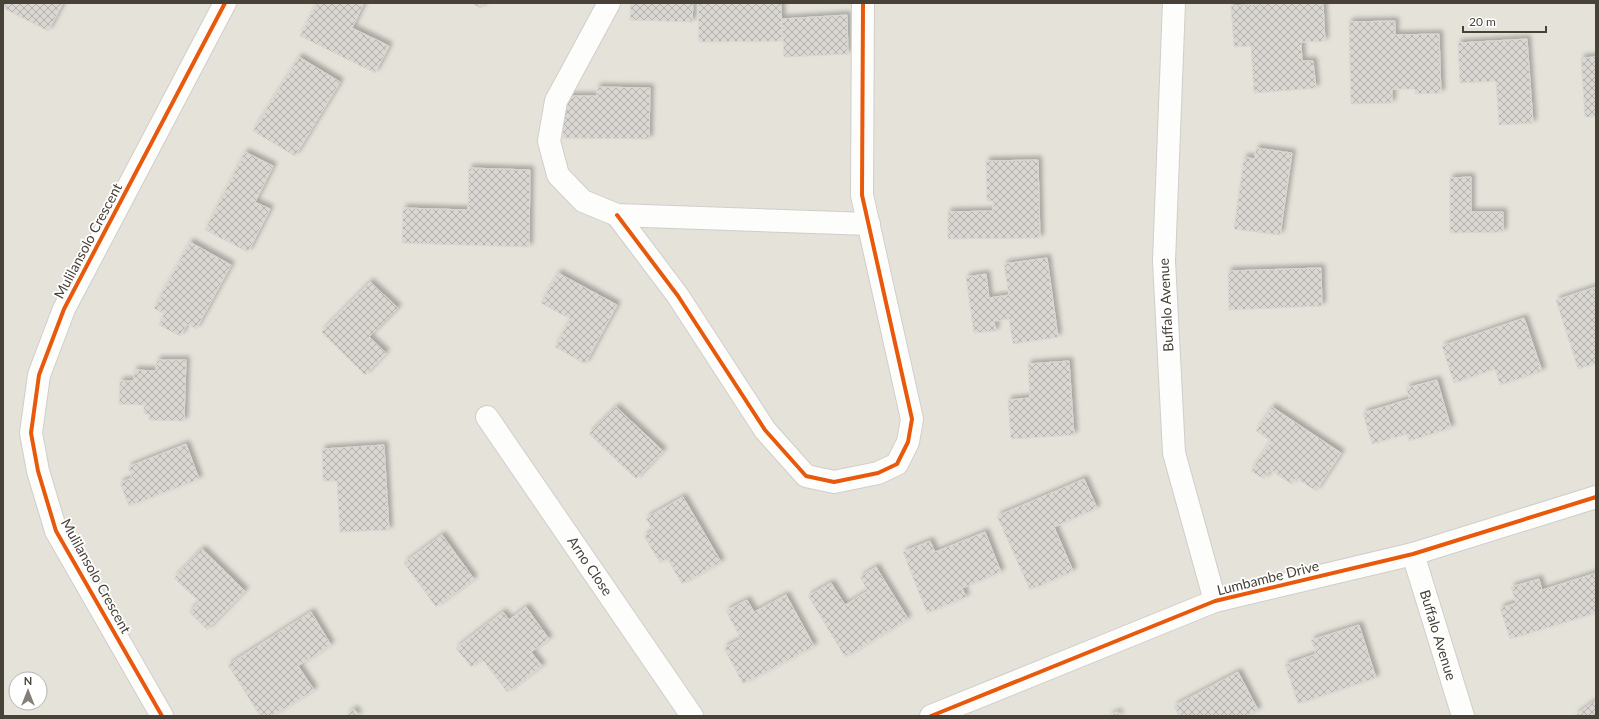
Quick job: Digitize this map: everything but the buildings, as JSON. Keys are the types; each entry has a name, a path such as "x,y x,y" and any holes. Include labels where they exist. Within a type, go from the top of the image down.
{"street":[{"name":"Mulilansolo Crescent","path":"162,716 56,530 38,471 31,433 39,375 64,309 225,3"},
{"path":"609,3 556,101 549,141 558,175 583,201 617,215 868,224"},
{"path":"617,215 678,296 765,430 806,476 834,482 878,473 897,464 908,442 912,419 862,195 862,3"},
{"name":"Buffalo Avenue","path":"1174,3 1164,262 1174,453 1215,601"},
{"name":"Arno Close","path":"487,417 692,716"},
{"name":"Lumbambe Drive","path":"931,716 1215,601 1413,554 1596,497"},
{"name":"Buffalo Avenue","path":"1413,554 1463,716"}],"shaded area":[{"path":"3,3 1596,3 1596,716 3,716"}],"cycle path":[{"path":"162,716 56,531 38,471 31,433 39,375 64,309 225,3"},
{"path":"617,215 678,296 765,430 806,476 834,482 878,473 897,464 908,442 912,419 862,195 863,3"},
{"path":"931,716 1215,601 1413,554 1596,497"}]}
